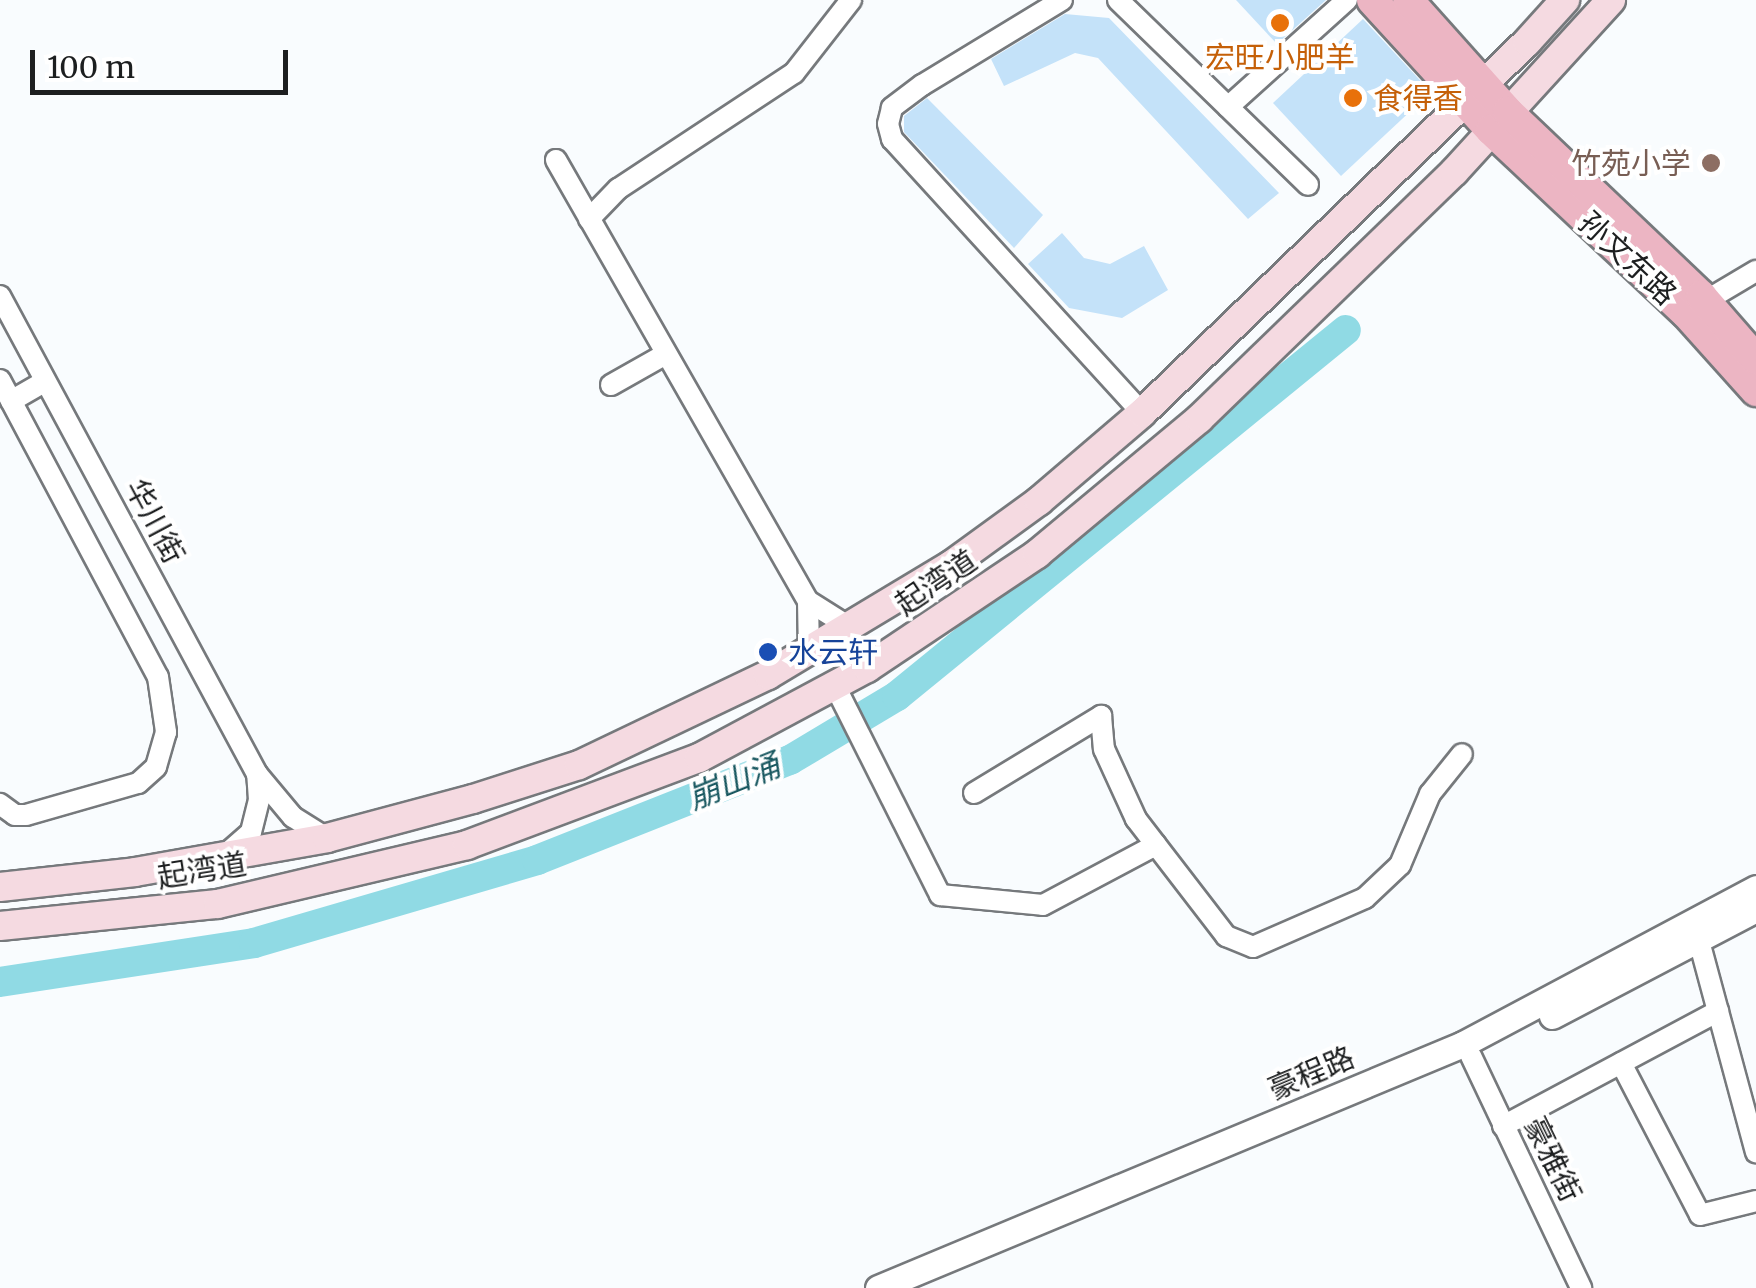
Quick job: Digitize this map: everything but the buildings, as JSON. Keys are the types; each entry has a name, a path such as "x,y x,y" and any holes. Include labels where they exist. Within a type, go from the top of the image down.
{"main road":[{"name":"孙文东路","path":"1372,0 1696,307 1756,358"},
{"name":"孙文东路","path":"1408,0 1474,93"},
{"name":"起湾道","path":"0,887 136,872 327,838 579,765 661,730 809,652 1025,512 1142,412 1474,93 1565,0"},
{"name":"起湾道","path":"0,926 218,904 467,845 699,758 840,696 1037,554 1200,420 1367,258 1611,0"},
{"path":"1335,226 1367,258"},
{"name":"孙文东路","path":"1696,307 1756,391"}],"street":[{"path":"589,219 618,189 794,72 851,0"},
{"path":"1062,0 922,85 892,108 888,124 892,139 1142,412"},
{"path":"1118,0 1308,186"},
{"path":"1228,107 1348,0"},
{"path":"556,160 808,600 851,628"},
{"path":"1696,307 1756,271"},
{"name":"华川街","path":"0,298 258,774 292,817 327,838"},
{"path":"611,384 666,354"},
{"path":"0,380 158,677 166,732 156,767 138,782 26,816 15,815 0,804"},
{"path":"11,401 45,382"},
{"path":"808,600 809,652"},
{"path":"840,696 940,894 1043,904 1156,845"},
{"path":"974,793 1102,716 1104,749 1136,819 1226,936 1253,947 1366,898 1400,865 1430,794 1462,754"},
{"path":"226,854 251,832 258,800 258,774"},
{"name":"豪程路","path":"878,1288 1464,1044 1756,888"},
{"name":"豪程路","path":"918,1288 1471,1056 1756,909"},
{"path":"1698,941 1756,1152"},
{"path":"1503,1126 1718,1011"},
{"name":"豪雅街","path":"1471,1056 1581,1288"},
{"path":"1620,1063 1700,1216 1756,1201"}],"waterway":[{"name":"崩山涌","path":"0,982 254,943 537,860 790,760 897,696 1346,330"}],"place":[{"name":"宏旺小肥羊","path":"1280,23"},
{"name":"食得香","path":"1353,98"},
{"name":"竹苑小学","path":"1711,163"},
{"name":"水云轩","path":"768,652"}]}
